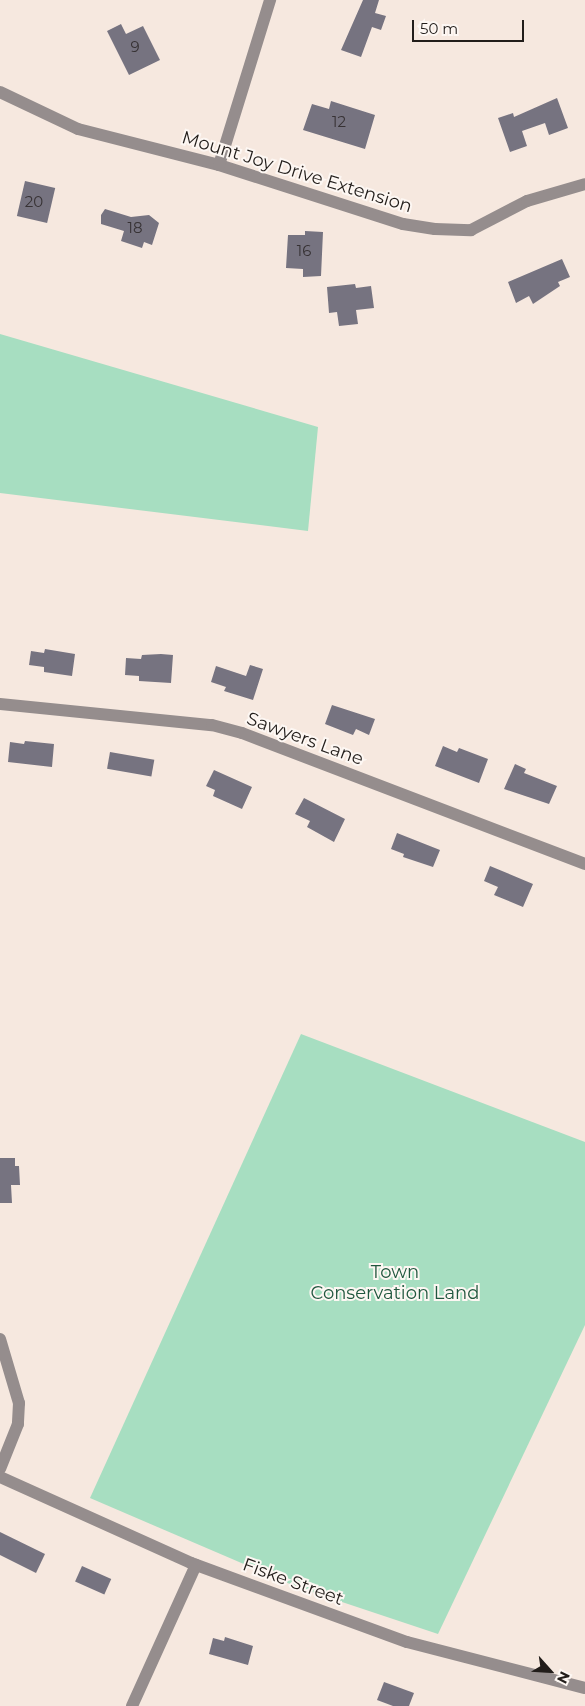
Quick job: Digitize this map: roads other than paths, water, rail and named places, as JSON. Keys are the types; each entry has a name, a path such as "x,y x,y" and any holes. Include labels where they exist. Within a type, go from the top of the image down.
{"street":[{"path":"219,165 270,0"},
{"name":"Mount Joy Drive Extension","path":"0,92 78,130 219,165 403,224 435,229 471,230 527,202 585,184"},
{"name":"Sawyers Lane","path":"0,704 212,725 242,733 585,864"},
{"path":"0,1339 19,1404 18,1424 0,1468"},
{"name":"Fiske Street","path":"0,1477 196,1565 407,1642 585,1688"},
{"path":"132,1706 196,1565"}],"park label":[{"name":"Town Conservation Land","path":"395,1283"}]}
